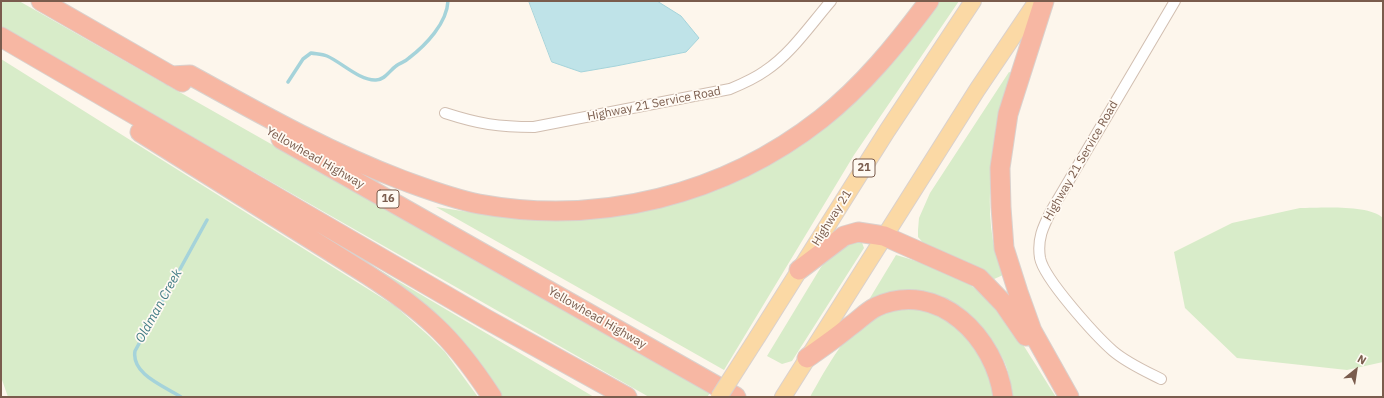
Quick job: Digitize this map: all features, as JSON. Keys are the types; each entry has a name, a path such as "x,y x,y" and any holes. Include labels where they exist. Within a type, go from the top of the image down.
{"highway":[{"name":"Yellowhead Highway","path":"41,1 736,397"},
{"path":"171,76 190,75 306,138 384,173 450,196 478,203 510,208 542,210 603,208 652,201 693,190 740,171 793,139 822,119 865,79 893,48 929,1"},
{"path":"1044,1 1008,114 1000,168 1001,207 1004,248 1018,292 1032,331 1069,397"},
{"path":"1,37 585,375 627,397"},
{"path":"1,42 65,85 368,275 402,298 434,325 455,347 475,372 492,397"},
{"path":"799,270 844,236 858,232 884,236 979,278 1004,304 1055,374"},
{"path":"803,365 877,307 906,300 926,302 956,315 971,328 994,364 1003,397"},
{"path":"585,375 619,397"}],"main road":[{"name":"Highway 21","path":"720,397 887,131 973,1"},
{"path":"783,397 977,90 1037,1"}],"street":[{"name":"Highway 21 Service Road","path":"445,113 474,123 502,127 534,127 730,89 751,80 767,70 788,50 831,1"},
{"name":"Highway 21 Service Road","path":"1161,379 1133,364 1114,351 1092,329 1050,278 1040,259 1039,241 1042,228 1051,211 1175,1"}],"green space":[{"path":"1,1 19,1 710,393 707,397 649,397 1,28"},
{"path":"940,1 959,1 854,155 724,370 436,207 495,216 546,218 642,210 674,204 739,180 804,142"},
{"path":"1,59 395,306 445,352 478,397 8,397 1,377"},
{"path":"1009,72 1012,73 999,121 994,148 990,201 991,227 995,252 1003,275 992,280 925,245 918,237 918,230 919,218 930,193"},
{"path":"1331,207 1356,209 1376,214 1383,218 1383,362 1347,370 1237,358 1185,308 1174,252 1232,223 1300,208"},
{"path":"327,239 594,397 499,397"},
{"path":"853,239 861,240 864,248 792,361 782,364 767,356 821,267 832,254"},
{"path":"896,255 948,272 978,291 991,303 1015,333 1056,397 1012,397 1010,379 1006,365 992,341 964,311 943,297 933,294 916,293 867,303"},
{"path":"906,307 942,314 962,329 989,370 995,397 810,397 842,344 858,327 875,316"}],"water":[{"path":"529,1 657,1 681,16 699,38 686,52 581,72 552,62"}],"waterway":[{"name":"Oldman Creek","path":"288,82 303,59 311,53 327,56 364,78 379,80 429,40 444,17 448,1"},
{"name":"Oldman Creek","path":"181,397 158,384 143,373 135,359 135,351 207,220"}]}
